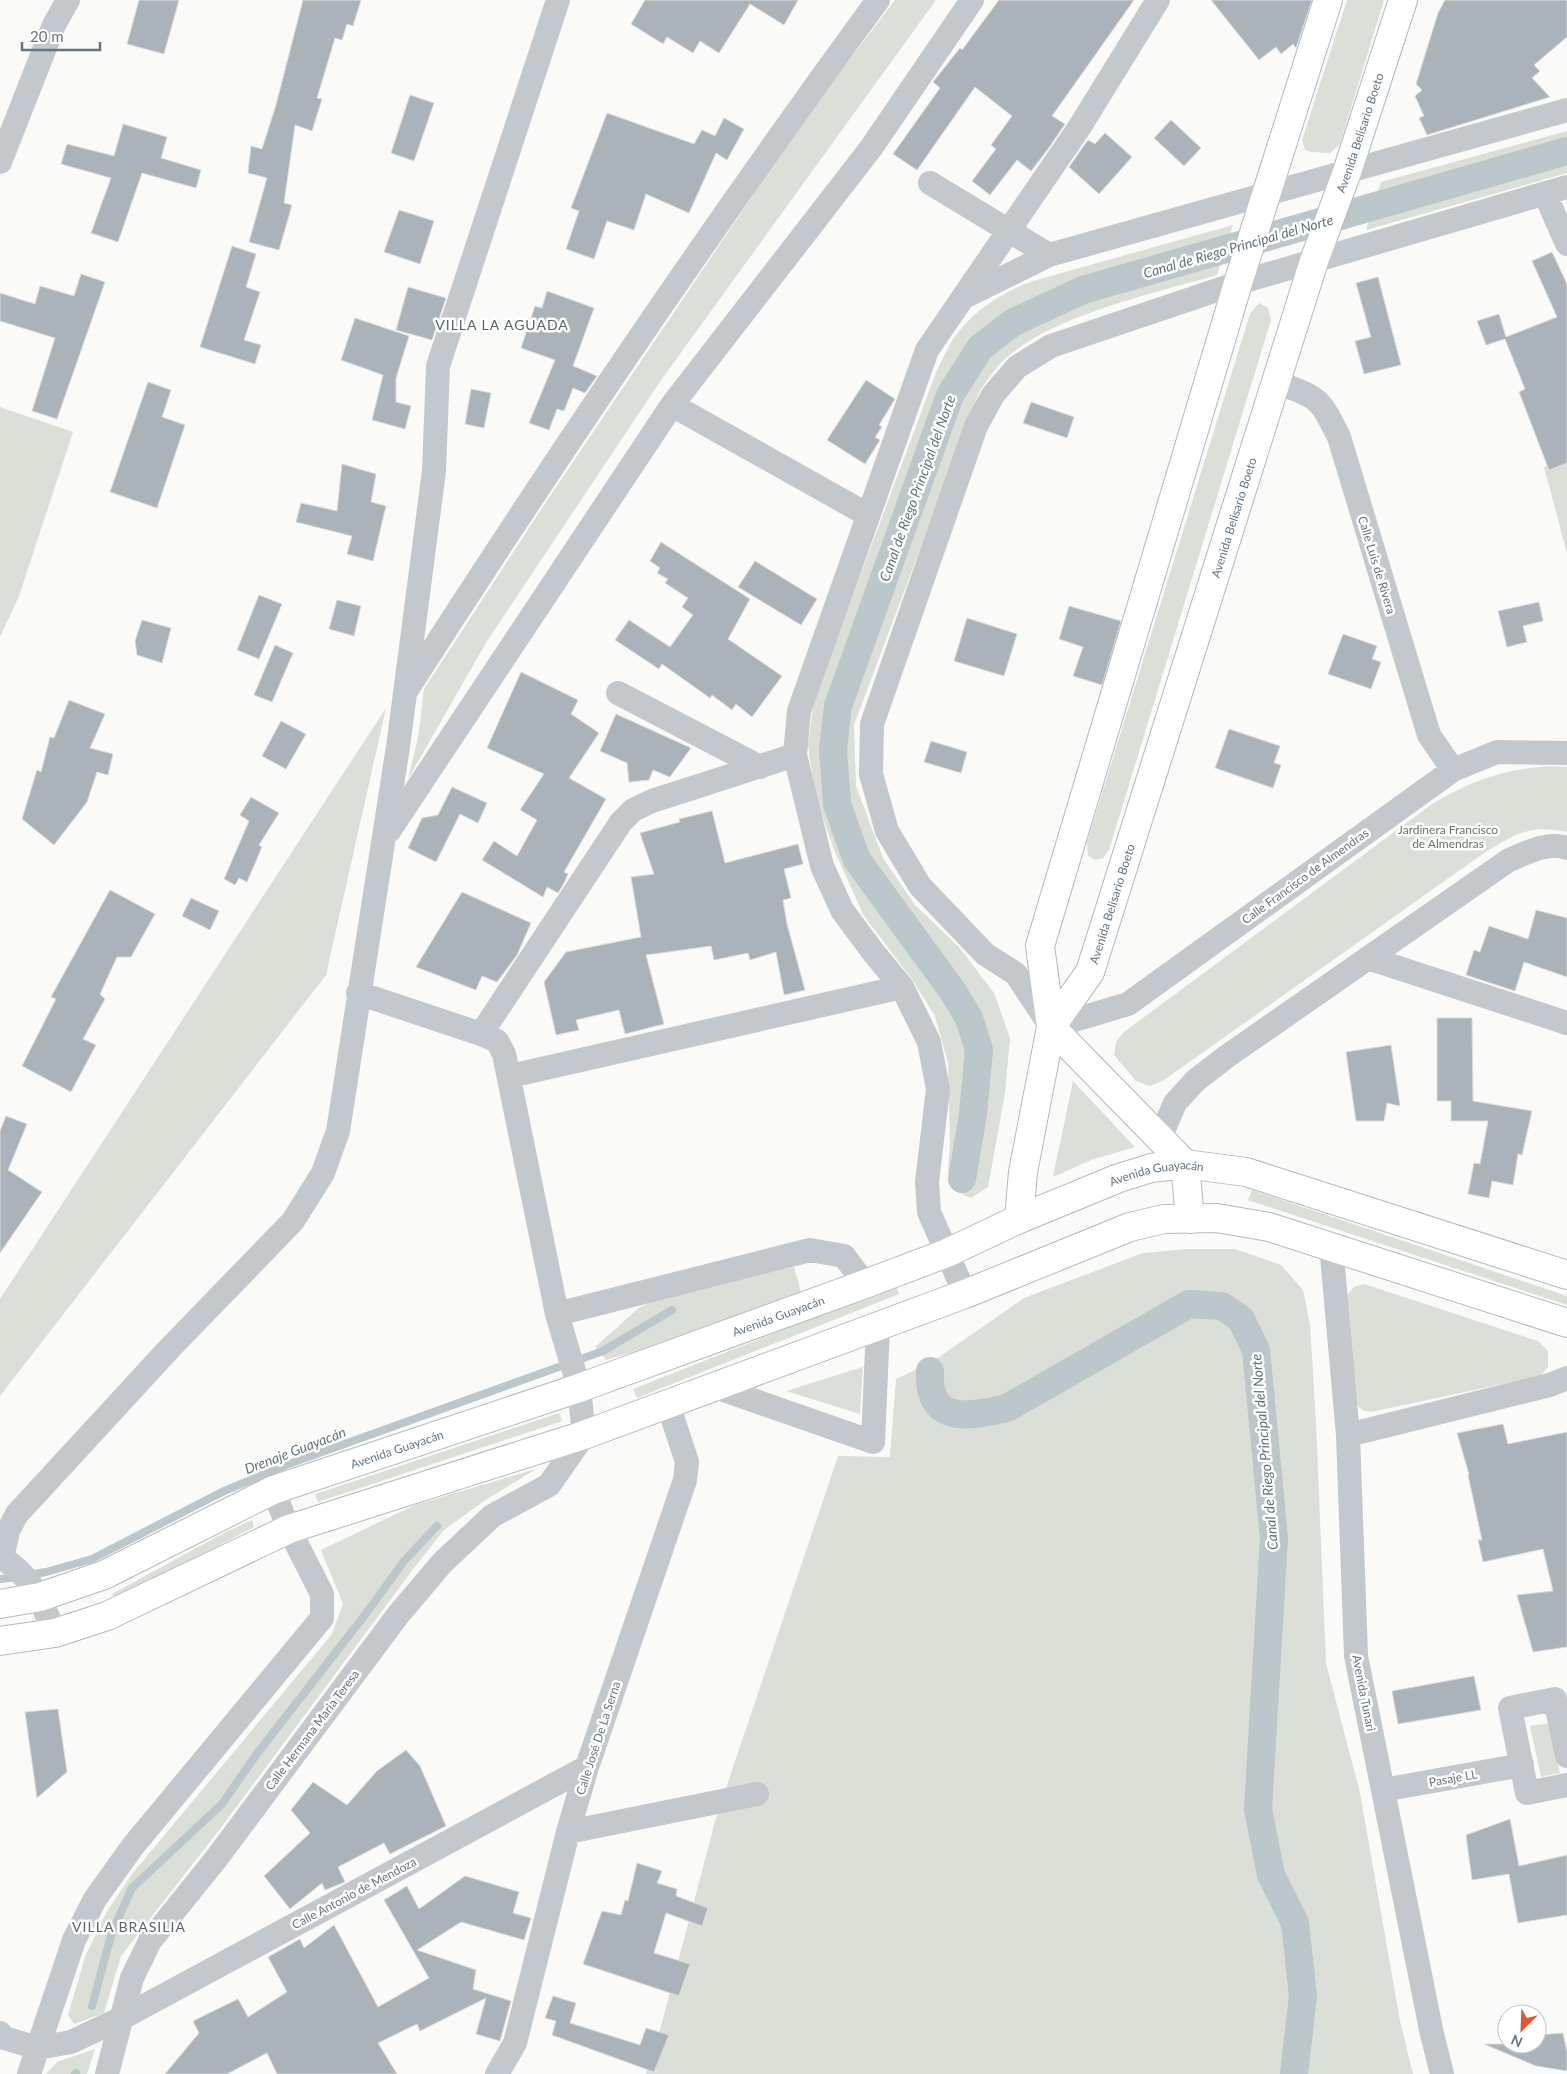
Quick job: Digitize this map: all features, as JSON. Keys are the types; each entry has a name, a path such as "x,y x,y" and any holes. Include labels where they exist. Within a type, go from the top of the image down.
{"main road":[{"name":"Avenida Belisario Boeto","path":"1019,1219 1024,1172 1051,1027 1040,946 1242,273 1328,0"},
{"name":"Avenida Belisario Boeto","path":"1051,1027 1090,972 1278,383 1318,250 1344,182 1403,0"},
{"path":"1051,1027 1185,1164 1190,1219"},
{"name":"Avenida Guayacán","path":"0,1604 40,1597 104,1575 273,1490 579,1388 864,1284 947,1253 1019,1219 1119,1178 1151,1168 1185,1164 1246,1172 1567,1275"},
{"path":"0,1641 56,1633 107,1616 289,1529 584,1435 965,1294 1130,1227 1164,1219 1217,1218 1269,1227 1331,1245 1567,1323"}],"street":[{"path":"0,162 54,25 68,0"},
{"path":"56,1633 40,1597 18,1568 1,1559 8,1531 17,1514 169,1349 293,1221 323,1173 338,1131 405,694 434,471 438,366 558,0"},
{"path":"405,694 639,336 878,0"},
{"path":"383,840 672,405 871,148 972,0"},
{"path":"965,1294 929,1212 927,1182 938,1089 929,1042 902,987 842,910 822,866 795,755 800,710 927,350 1079,128 1158,0"},
{"path":"964,296 1049,255 1263,206 1344,182 1567,110"},
{"path":"930,183 1049,255"},
{"path":"1051,1027 1016,974 985,954 920,886 887,831 870,774 872,724 976,426 993,395 1017,367 1051,346 1242,273 1318,250 1556,191 1567,244"},
{"name":"Calle Luis de Rivera","path":"1278,383 1311,395 1324,406 1339,436 1429,735 1453,770"},
{"path":"672,405 868,515"},
{"path":"618,693 760,767"},
{"name":"Calle Francisco de Almendras","path":"1051,1027 1128,1004 1453,770 1497,752 1567,753"},
{"path":"481,1034 620,822 633,810 652,801 795,755"},
{"path":"1160,1138 1176,1103 1195,1081 1226,1057 1509,860 1532,850 1559,845 1567,848"},
{"path":"1368,958 1567,1023"},
{"path":"510,1076 902,987"},
{"path":"358,993 481,1034 497,1041 504,1054 557,1314 579,1388 584,1435"},
{"name":"Avenida Tunari","path":"1331,1245 1348,1435 1356,1656 1432,2034 1442,2074"},
{"path":"557,1314 810,1250 844,1256 864,1284"},
{"path":"715,1387 873,1442 878,1326"},
{"path":"1348,1435 1550,1385 1567,1378"},
{"name":"Calle José De La Serna","path":"497,2074 515,2043 568,1832 587,1768 685,1480 687,1462 668,1404"},
{"name":"Calle Hermana Maria Teresa","path":"107,2074 132,1978 150,1941 216,1859 398,1615 442,1563 492,1516 549,1484 584,1435"},
{"path":"29,2074 74,1940 95,1899 133,1846 322,1618 322,1594 289,1529 273,1490"},
{"path":"1567,1756 1555,1699 1510,1708 1527,1793 1567,1785"},
{"name":"Pasaje LL","path":"1384,1790 1522,1765"},
{"name":"Calle Antonio de Mendoza","path":"38,2048 71,2042 122,2018 587,1768"},
{"path":"568,1832 757,1794"},
{"path":"0,2033 4,2038 38,2048"}],"green space":[{"path":"895,0 936,0 659,383 487,641 408,779 418,738 424,689 544,505 801,124"},
{"path":"1347,0 1384,0 1340,144 1330,153 1311,152 1305,150 1302,140"},
{"path":"1567,131 1567,173 1366,230 1381,182"},
{"path":"1233,225 1217,275 1135,298 1077,318 1025,343 1005,359 991,375 979,392 854,725 856,786 883,858 915,905 959,947 994,993 1010,1038 1005,1093 988,1187 971,1198 955,1191 948,1172 950,1141 948,1063 935,1016 911,978 864,916 835,852 815,796 808,745 814,699 937,370 953,339 961,329 988,304 1010,291 1033,281"},
{"path":"1259,303 1268,308 1271,320 1109,850 1103,858 1095,860 1088,856 1087,842 1250,314"},
{"path":"0,407 73,432 19,596 0,637"},
{"path":"1567,458 1567,553 1544,467"},
{"path":"386,708 326,975 0,1396 0,1299"},
{"name":"Jardinera Francisco de Almendras","path":"1549,766 1567,767 1567,832 1542,829 1523,832 1484,853 1164,1080 1150,1086 1136,1081 1114,1055 1116,1042 1124,1032 1432,804 1460,789 1503,773"},
{"path":"1073,1081 1135,1147 1091,1160 1053,1177"},
{"path":"1252,1190 1567,1296 1567,1305 1248,1200"},
{"path":"1188,1249 1235,1249 1281,1265 1303,1290 1310,1325 1326,1663 1360,1793 1400,2021 1413,2074 646,2074 657,2041 716,1818 838,1456 890,1457 896,1379 932,1362 1024,1298 1143,1253"},
{"path":"794,1267 801,1292 683,1338 606,1360 595,1347 640,1307 675,1293"},
{"path":"1364,1284 1538,1341 1548,1351 1548,1367 1540,1376 1371,1412 1362,1410 1356,1404 1347,1295 1354,1287"},
{"path":"896,1285 899,1294 637,1398 633,1389"},
{"path":"863,1367 860,1414 786,1391"},
{"path":"559,1413 562,1421 318,1502 315,1494"},
{"path":"536,1469 484,1501 444,1530 220,1829 121,1956 104,2013 74,2024 68,2015 85,1957 106,1913 132,1874 332,1634 343,1604 321,1550 415,1505"},
{"path":"252,1520 254,1527 116,1600 112,1594 224,1533"},
{"path":"1550,1723 1560,1773 1541,1777 1530,1726"},
{"path":"95,2049 87,2074 46,2074 57,2062"}],"building":[{"path":"139,0 179,0 164,54 127,44"},
{"path":"303,0 361,0 353,26 347,24 342,40 335,38 317,98 322,99 312,131 295,125 284,203 292,205 279,250 249,242 267,178 248,173 251,146 262,149 276,105"},
{"path":"645,0 798,0 784,25 750,4 719,53 700,41 693,53 667,37 663,44 631,24"},
{"path":"999,0 1134,0 1052,116 1065,124 1048,149 1031,171 1017,160 990,195 972,181 996,149 991,145 1012,116 975,87 917,170 893,154 940,88 933,82 960,48 962,50"},
{"path":"1211,0 1312,0 1296,48 1293,44 1281,54 1276,47 1259,60"},
{"path":"1445,0 1567,0 1567,37 1534,65 1540,71 1532,78 1550,97 1427,135 1419,118 1424,116 1415,96 1422,90 1416,84 1438,13"},
{"path":"410,95 434,103 414,161 391,153"},
{"path":"607,113 694,144 702,130 715,136 724,118 744,129 727,160 716,153 689,213 646,194 634,230 607,221 594,259 566,249 579,211 571,208"},
{"path":"1171,120 1201,148 1184,166 1154,138"},
{"path":"123,124 167,137 161,158 201,170 196,188 142,173 118,242 91,233 111,178 61,164 67,144 114,156"},
{"path":"1105,133 1132,157 1099,194 1069,167 1088,140 1095,144"},
{"path":"399,210 434,221 420,264 384,252"},
{"path":"232,246 256,254 246,287 260,292 244,340 261,345 255,364 200,347"},
{"path":"1552,252 1567,284 1567,463 1549,470 1519,392 1525,389 1505,339 1486,345 1477,321 1499,314 1506,337 1557,317 1532,261"},
{"path":"81,274 105,282 57,419 32,411 55,338 0,321 0,293 35,304 40,286 74,296"},
{"path":"1378,277 1401,365 1364,374 1355,341 1371,337 1356,283"},
{"path":"408,287 446,298 432,340 396,330"},
{"path":"547,291 594,308 573,366 597,376 585,393 573,388 564,411 557,409 549,430 529,423 555,360 521,348 535,306 542,308"},
{"path":"355,318 409,336 396,378 396,402 411,406 405,429 372,420 383,375 341,360"},
{"path":"866,380 895,399 879,425 882,427 875,437 880,440 865,464 827,440"},
{"path":"148,382 171,390 162,417 185,425 157,508 110,492"},
{"path":"471,389 491,393 484,428 465,424"},
{"path":"1031,402 1074,417 1067,438 1023,423"},
{"path":"342,464 376,474 371,502 386,506 373,561 347,554 352,536 296,522 301,503 337,511"},
{"path":"661,542 750,599 728,639 782,676 752,717 736,704 732,710 712,695 710,698 662,664 659,669 615,640 629,620 670,647 693,615 682,607 688,598 665,583 668,579 657,573 660,568 650,561"},
{"path":"755,561 817,599 801,625 738,587"},
{"path":"259,595 282,604 259,659 237,650"},
{"path":"337,600 361,606 354,636 329,629"},
{"path":"1539,602 1543,621 1523,626 1527,642 1507,647 1498,611"},
{"path":"1069,606 1121,621 1102,685 1073,676 1083,647 1059,639"},
{"path":"967,618 1017,634 1004,676 954,661"},
{"path":"142,620 171,628 162,663 137,655 135,641"},
{"path":"1343,634 1377,646 1372,659 1381,662 1371,689 1328,674"},
{"path":"275,645 293,653 272,702 254,695"},
{"path":"521,672 578,700 571,714 599,733 569,778 606,799 564,872 568,874 558,893 547,887 543,897 482,860 494,841 517,856 537,820 520,810 544,774 487,748"},
{"path":"69,700 105,714 90,748 113,754 108,775 97,772 87,802 54,845 22,819 37,770 41,772 50,737 54,738"},
{"path":"616,714 691,748 670,777 653,770 649,780 629,782 627,763 600,751"},
{"path":"281,721 306,734 286,769 262,756"},
{"path":"1229,729 1280,746 1274,763 1281,765 1273,788 1215,768"},
{"path":"931,741 967,752 961,773 924,762"},
{"path":"452,787 487,803 478,823 460,814 436,862 408,848 422,818 438,815"},
{"path":"251,797 279,813 259,845 262,847 247,882 239,878 235,885 224,879 249,821 240,815"},
{"path":"712,811 725,863 798,844 803,864 784,869 791,898 783,900 787,924 805,990 784,995 776,952 750,960 748,953 714,960 711,946 646,955 664,1024 625,1034 619,1010 576,1020 579,1030 556,1035 544,982 566,952 641,937 631,877 654,874 640,833 680,822 679,819"},
{"path":"110,890 155,914 131,957 117,957 100,994 105,999 83,1039 96,1045 71,1092 22,1066 56,999 51,997"},
{"path":"462,892 531,923 517,955 497,982 482,976 476,990 416,967"},
{"path":"191,898 219,911 210,930 182,916"},
{"path":"1536,910 1567,918 1567,977 1524,962 1515,991 1466,975 1474,950 1480,952 1489,926 1528,939"},
{"path":"1437,1018 1472,1018 1473,1101 1532,1111 1522,1155 1518,1154 1513,1185 1492,1181 1489,1198 1468,1194 1474,1163 1480,1164 1488,1121 1451,1121 1451,1101 1437,1101"},
{"path":"1391,1045 1400,1106 1387,1103 1384,1121 1356,1121 1346,1052"},
{"path":"6,1116 27,1124 8,1170 42,1192 0,1253 0,1131"},
{"path":"1503,1424 1508,1444 1567,1432 1567,1647 1533,1652 1517,1595 1553,1591 1543,1549 1483,1562 1478,1540 1482,1540 1469,1474 1457,1433"},
{"path":"1474,1676 1481,1710 1398,1724 1392,1691"},
{"path":"58,1709 67,1772 37,1798 25,1712"},
{"path":"406,1750 420,1766 446,1826 390,1854 384,1843 338,1867 345,1882 325,1890 322,1883 290,1909 264,1876 310,1833 291,1810 313,1782 347,1805 377,1771"},
{"path":"1510,1819 1519,1866 1567,1855 1567,1915 1518,1923 1509,1874 1472,1880 1466,1835"},
{"path":"637,1863 662,1871 657,1883 677,1889 676,1896 708,1908 702,1926 666,1913 654,1953 690,1964 679,1996 583,1964 602,1911 621,1915 625,1900 628,1901"},
{"path":"465,1876 519,1892 513,1913 531,1918 524,1940 461,1922 417,1950 476,1970 473,1989 511,2001 500,2041 476,2034 486,1998 420,2031 417,2024 378,2043 397,2074 277,2074 267,2053 227,2074 165,2074 199,2033 193,2021 238,1999 248,2017 287,1992 268,1957 300,1939 304,1948 334,1925 378,2007 429,1978 384,1900 407,1886 419,1909"},
{"path":"553,1996 576,2003 570,2023 640,2045 646,2028 669,2035 654,2072 552,2035 556,2021 545,2018"},
{"path":"1563,2033 1567,2052 1567,2071 1536,2066 1508,2054 1547,2054 1547,2034"},
{"path":"1484,2044 1497,2044 1497,2050"}],"waterway":[{"name":"Canal de Riego Principal del Norte","path":"962,1179 973,1114 979,1050 969,1018 952,990 857,860 837,804 833,749 838,706 950,395 980,348 1012,323 1083,290 1567,151"},
{"name":"Canal de Riego Principal del Norte","path":"930,1371 931,1388 935,1401 943,1409 953,1413 979,1414 1007,1408 1189,1304 1222,1306 1241,1319 1256,1350 1274,1538 1258,1809 1271,1875 1295,1923 1303,1996 1294,2074"},
{"name":"Drenaje Guayacán","path":"28,1575 92,1559 222,1492 286,1465 603,1351 672,1310"},
{"path":"92,2006 112,1932 132,1888 222,1804 256,1755 368,1611 404,1561 437,1526"},
{"name":"Drenaje Guayacán","path":"0,1579 17,1577"}],"district":[{"name":"VILLA LA AGUADA","path":"502,324"},
{"name":"VILLA BRASILIA","path":"129,1926"}]}
